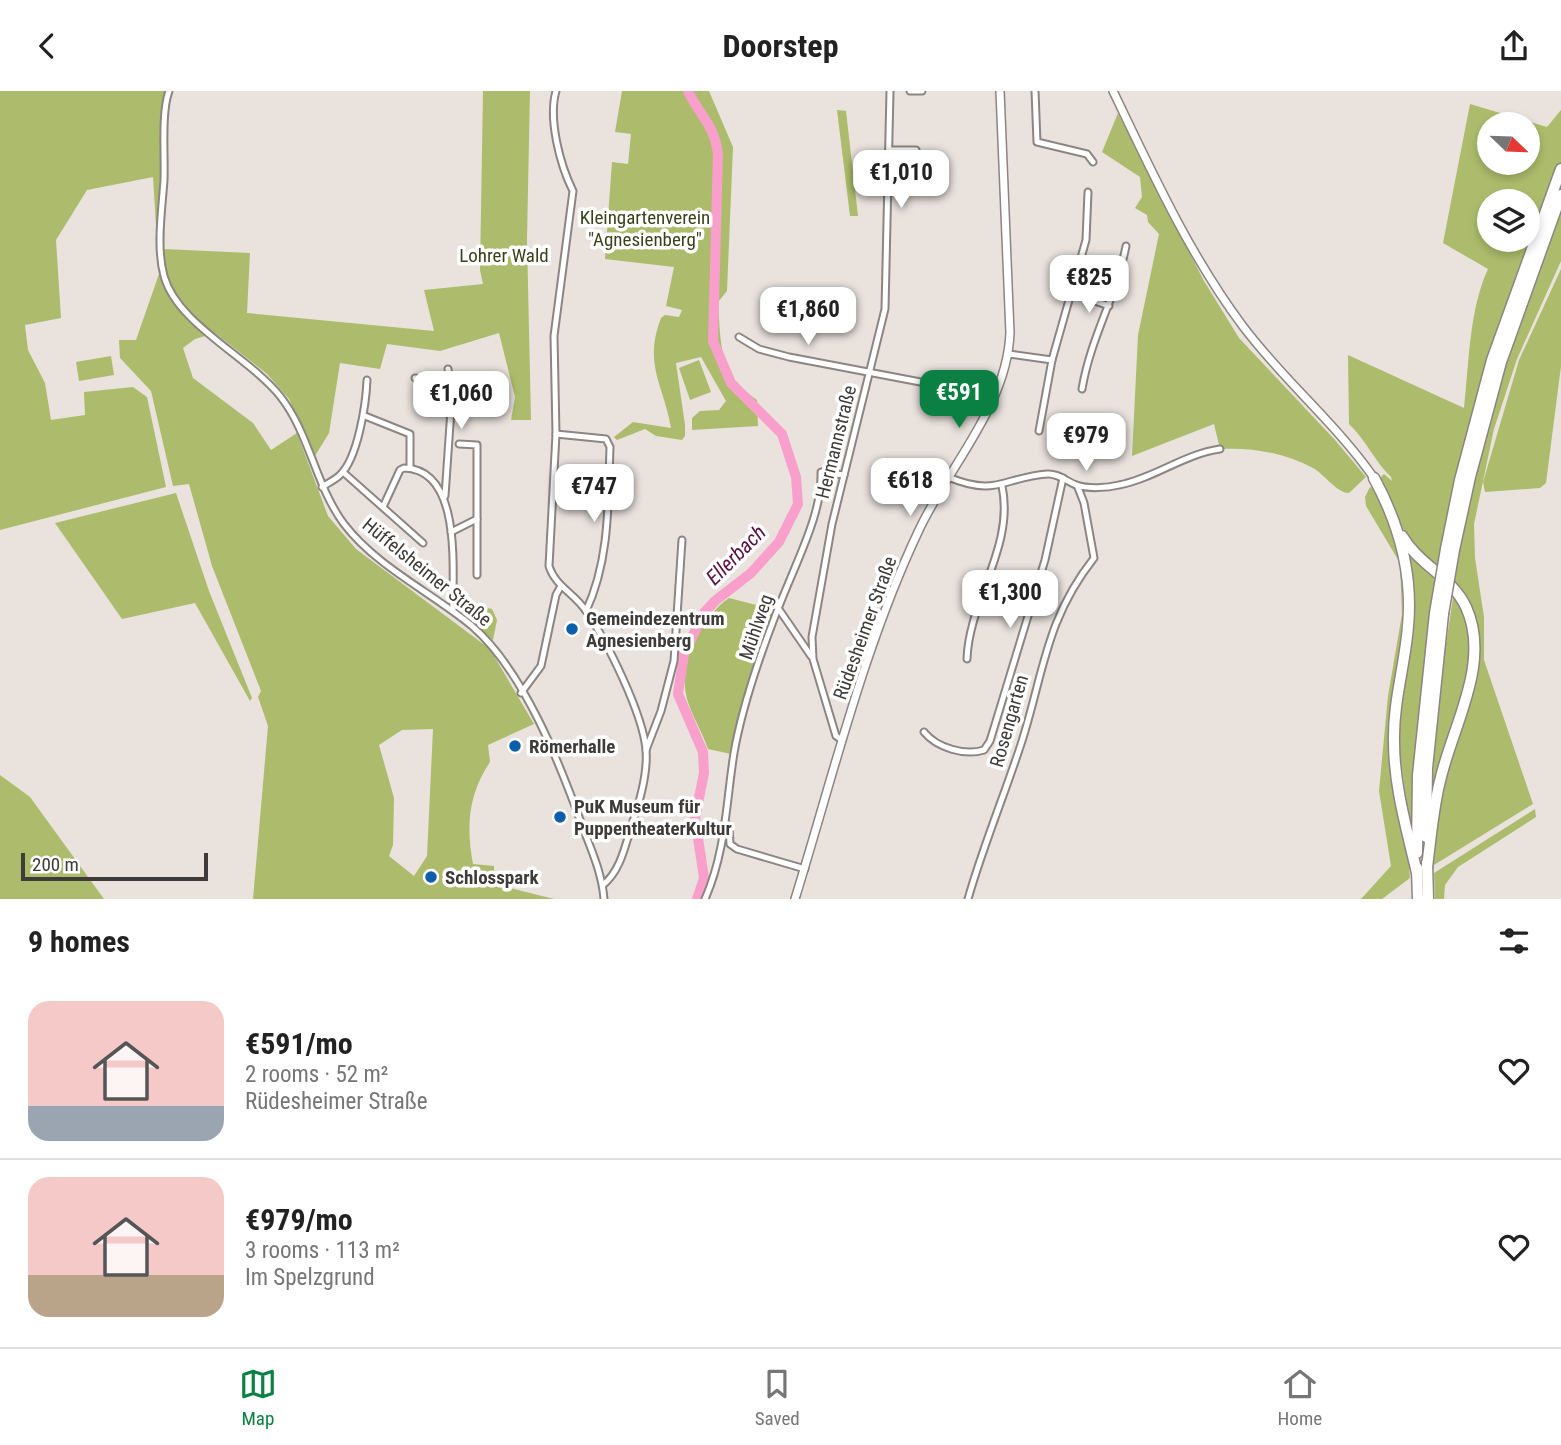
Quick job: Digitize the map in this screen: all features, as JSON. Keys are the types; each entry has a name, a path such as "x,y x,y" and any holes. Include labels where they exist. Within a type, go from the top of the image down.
{"highway":[{"path":"1418,899 1418,775 1460,480 1492,361 1561,169"},
{"path":"1450,550 1501,362 1561,195"},
{"path":"1374,478 1412,551 1457,592 1472,623 1475,640 1471,678 1440,779 1427,867"},
{"path":"1399,530 1407,570 1409,605 1394,744 1399,790 1417,873"},
{"path":"1428,899 1427,768 1439,614"}],"street":[{"path":"556,91 555,124 566,174 573,191 554,336 556,435 549,560 551,572 561,586 586,611 630,696 646,750"},
{"name":"Hermannstraße","path":"842,740 836,736 813,659 812,637 844,475 884,309 890,91"},
{"path":"910,91 922,92"},
{"name":"Rüdesheimer Straße","path":"795,899 842,740 905,562 948,477 994,397 1009,354 999,91"},
{"path":"1034,91 1037,142 1087,154 1093,162"},
{"path":"1113,91 1220,293 1265,355 1355,450 1374,478"},
{"name":"Hüffelsheimer Straße","path":"168,94 162,244 164,275 169,287 195,320 257,372 281,397 299,428 322,487 344,524 359,541 491,644 553,750 603,885 604,899"},
{"path":"889,150 916,150 915,155"},
{"path":"1038,431 1052,360 1086,240 1088,192"},
{"path":"1082,389 1093,338 1119,280 1126,246"},
{"path":"1072,293 1108,306"},
{"path":"739,337 759,349 781,355 994,397"},
{"path":"1009,354 1052,360"},
{"path":"448,369 450,405 445,496 451,532 453,612"},
{"path":"415,377 450,382"},
{"path":"322,487 343,472 365,416 368,380"},
{"path":"450,405 486,399"},
{"path":"365,416 410,434 410,468"},
{"path":"556,435 600,436 606,439 610,447 605,547 601,572 586,611"},
{"path":"459,444 477,445 477,575"},
{"path":"948,477 981,488 1002,486 1045,474 1077,485 1119,485 1178,460 1220,449"},
{"path":"383,507 400,470 410,468 431,478 445,496"},
{"path":"343,472 423,543"},
{"name":"Mühlweg","path":"705,899 720,857 728,818 738,734 778,608 808,536 821,473 844,475"},
{"path":"924,732 930,739 969,753 984,750 990,741 1045,560 1063,478"},
{"name":"Rosengarten","path":"968,899 1023,736 1050,633 1066,600 1094,558 1084,503 1077,485"},
{"path":"967,659 974,617 995,564 1006,501 1002,486"},
{"path":"451,532 477,519"},
{"path":"603,885 615,875 636,813 646,750 674,661 682,540"},
{"path":"521,693 541,666 556,595 561,586"},
{"name":"Hermannstraße","path":"778,608 813,659"},
{"name":"Mühlweg","path":"728,818 730,843 737,849 805,869"}],"green space":[{"name":"Lohrer Wald","path":"0,91 171,91 168,99 164,249 250,253 247,313 434,331 424,290 483,284 480,270 483,91 530,91 527,239 531,420 511,420 515,397 499,333 440,351 387,344 380,369 340,363 329,433 315,456 289,399 267,374 215,333 195,339 183,348 193,378 253,423 271,450 297,433 328,516 356,549 490,649 534,724 488,745 490,762 477,787 471,811 473,864 494,866 494,884 554,899 253,899 268,726 258,697 261,691 212,566 189,484 173,486 151,391 120,358 119,340 136,340 159,274 153,177 87,190 56,240 61,318 25,325 28,350 45,383 51,420 85,415 84,392 133,387 147,397 166,487 0,530","holes":["433,729 427,856 414,876 389,856 393,845 394,798 379,745 402,730"]},
{"name":"Kleingartenverein \"Agnesienberg\"","path":"622,91 709,91 733,147 727,291 718,302 721,345 728,369 735,380 757,400 758,426 692,430 692,418 700,411 719,410 726,401 701,357 676,363 685,425 685,436 682,440 656,436 645,429 617,440 614,437 633,422 671,428 654,362 654,349 661,318 665,315 679,317 682,310 666,306 674,267 605,259 612,162 628,164 631,134 615,132"},
{"path":"1470,104 1497,112 1477,112 1477,175 1540,175 1540,125 1547,127 1561,110 1561,261 1517,359 1494,429 1474,524 1475,558 1484,617 1484,660 1533,804 1434,865 1434,843 1443,784 1469,696 1471,611 1414,551 1379,479 1384,474 1392,481 1391,477 1349,424 1348,355 1464,408 1473,319 1488,269 1443,243"},
{"path":"837,110 846,111 858,216 850,216"},
{"path":"1118,113 1204,281 1239,338 1366,477 1349,493 1340,490 1313,468 1291,458 1256,450 1220,449 1214,424 1132,456 1138,335 1159,234 1148,222 1147,215 1135,208 1142,197 1140,177 1102,152"},
{"path":"1561,269 1561,366 1546,483 1540,488 1485,492 1483,482 1519,360"},
{"path":"111,356 114,375 79,381 76,362"},
{"path":"699,360 711,392 690,400 679,368"},
{"path":"1370,487 1374,488 1392,529 1399,561 1366,506 1365,497"},
{"path":"176,493 209,591 252,698 250,701 195,603 122,619 55,523"},
{"path":"1411,554 1438,575 1415,832 1411,833 1397,733 1411,632 1406,556"},
{"path":"1454,591 1467,615 1471,667 1431,806 1438,697"},
{"path":"729,598 772,609 774,615 731,754 708,749 688,702 685,687 687,662 696,637 711,615"},
{"path":"492,609 497,620 493,640 469,620 473,612 479,615 482,610"},
{"path":"1402,614 1390,734 1410,878 1382,899 1361,899 1391,866 1379,791 1388,696"},
{"path":"0,775 30,797 104,899 0,899"},
{"path":"1535,809 1536,817 1458,867 1445,885 1444,899 1435,899 1434,873"}],"waterway":[{"name":"Ellerbach","path":"688,91 710,128 718,154 713,341 731,383 782,434 796,477 798,504 779,542 751,573 704,613 684,654 678,694 703,752 704,773 695,818 704,878 697,899"}],"place":[{"name":"Gemeindezentrum Agnesienberg","path":"572,629"},
{"name":"Römerhalle","path":"515,746"},
{"name":"PuK Museum für PuppentheaterKultur","path":"560,817"},
{"name":"Schlosspark","path":"431,877"}]}
